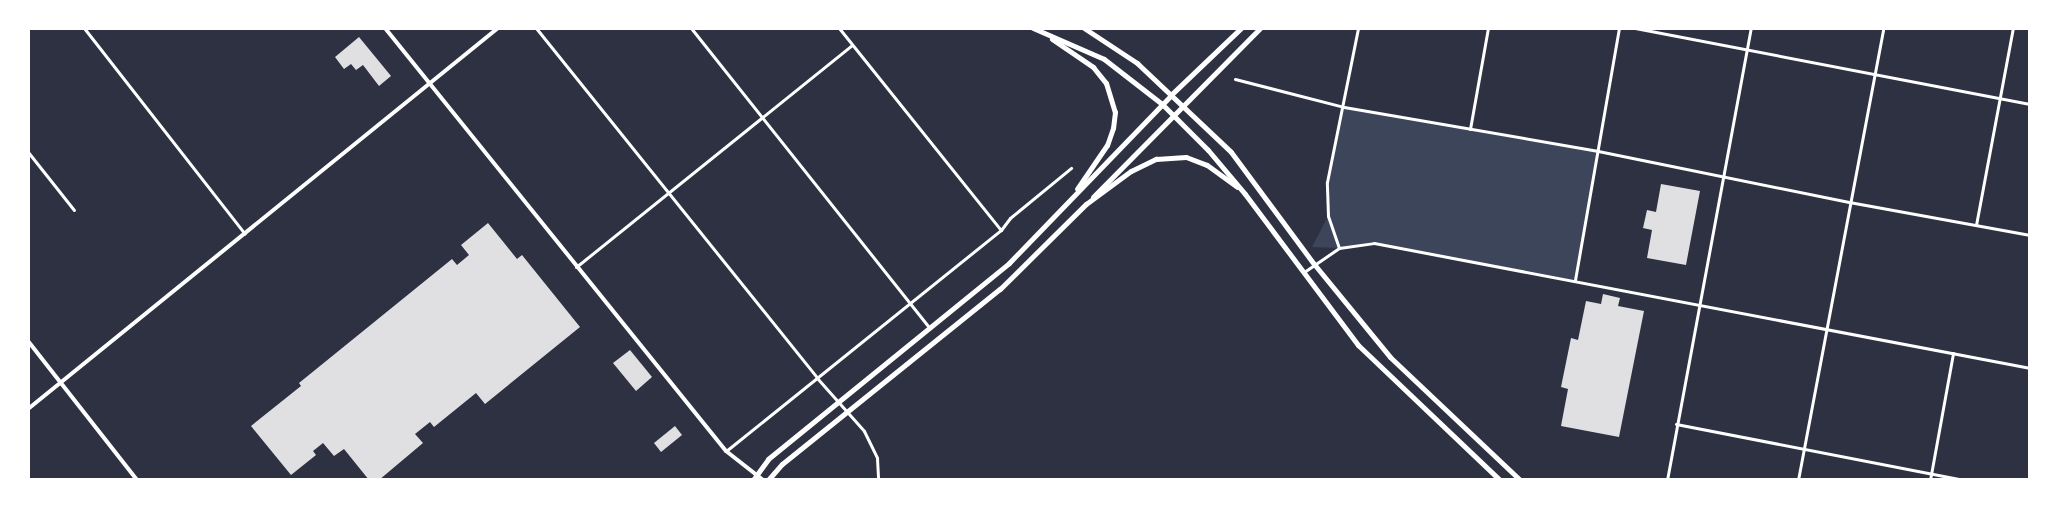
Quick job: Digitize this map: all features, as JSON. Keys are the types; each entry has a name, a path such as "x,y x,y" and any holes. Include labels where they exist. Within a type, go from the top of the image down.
{"main road":[{"path":"1033,28 1104,59 1162,104 1208,150 1245,194 1358,345 1500,480"},
{"path":"1084,28 1124,53 1171,94 1231,152 1314,264 1390,357 1520,480"},
{"path":"754,477 768,459 1009,263 1171,94 1241,28"},
{"path":"768,480 782,464 1000,289 1260,28"},
{"path":"1043,33 1093,67 1106,83 1115,112 1113,130 1103,152 1059,213"},
{"path":"1086,204 1143,164 1173,156 1207,165 1245,194"}],"street":[{"path":"84,28 245,234"},
{"path":"385,28 726,451 754,477 763,480"},
{"path":"28,409 498,28"},
{"path":"536,28 817,378 864,430 877,458 878,480"},
{"path":"691,28 930,328"},
{"path":"839,28 1001,230"},
{"path":"1339,248 1326,200 1358,28"},
{"path":"1470,129 1488,28"},
{"path":"1575,280 1619,28"},
{"path":"1635,28 2030,104"},
{"path":"1667,480 1751,28"},
{"path":"1798,480 1882,28"},
{"path":"1976,225 2013,28"},
{"path":"576,267 852,45"},
{"path":"1235,79 1344,106 1598,151 1849,202 2030,235"},
{"path":"28,152 74,210"},
{"path":"726,451 1001,230 1010,218 1071,168"},
{"path":"1303,273 1339,248 1374,243 2030,368"},
{"path":"28,341 137,480"},
{"path":"1930,480 1953,353"},
{"path":"1676,424 1963,480"}],"shaded area":[{"path":"1344,107 1598,151 1575,280 1374,243 1339,248 1312,247 1328,216 1327,182"}],"building":[{"path":"359,37 391,76 379,86 363,65 356,70 351,64 344,69 335,57"},
{"path":"1661,184 1700,191 1686,265 1647,258 1652,230 1643,228 1647,210 1656,212"},
{"path":"488,223 517,259 522,255 580,327 485,404 476,393 434,427 430,422 415,434 423,443 379,480 369,480 344,449 334,456 323,443 313,451 316,455 291,475 251,426 301,386 299,383 452,259 457,265 469,255 461,245"},
{"path":"1603,294 1620,298 1618,306 1644,311 1619,437 1561,426 1568,389 1561,387 1571,338 1578,340 1586,301 1601,304"},
{"path":"630,350 652,377 636,391 613,363"},
{"path":"675,426 682,435 661,452 654,443"}]}
